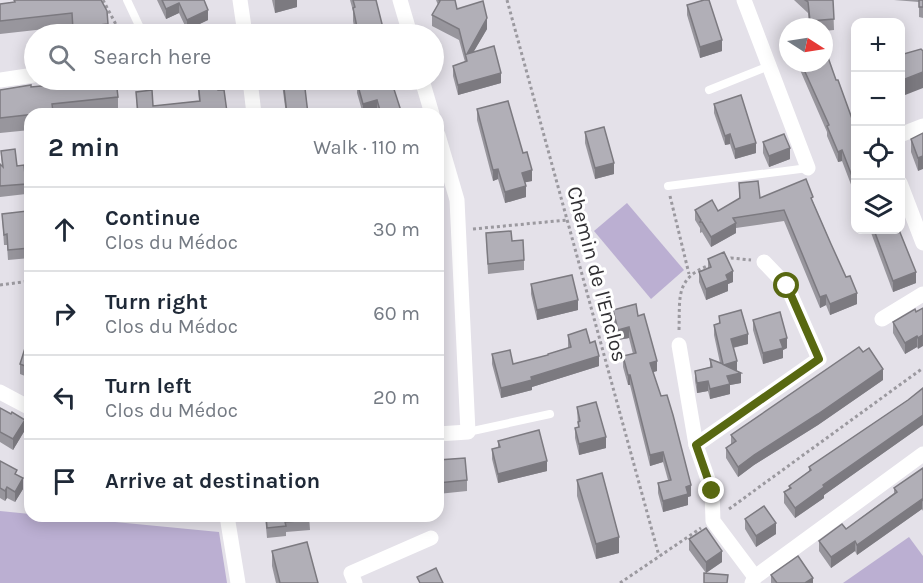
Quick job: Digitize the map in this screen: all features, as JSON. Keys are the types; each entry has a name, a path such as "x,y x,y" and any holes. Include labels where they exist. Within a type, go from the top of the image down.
{"street":[{"path":"240,0 244,24"},
{"path":"400,0 407,24"},
{"path":"744,0 808,168"},
{"path":"0,80 24,76"},
{"path":"251,90 253,108"},
{"path":"425,90 430,108"},
{"path":"905,133 923,126"},
{"path":"444,156 457,200 468,432 444,434"},
{"path":"905,196 923,243"},
{"path":"696,445 819,359 787,286 764,262"},
{"path":"882,319 923,294"},
{"path":"679,345 696,445 712,491 712,521 753,580 923,454"},
{"path":"0,392 24,405"},
{"path":"228,522 238,583"},
{"path":"355,583 351,573 431,538"}],"lane":[{"path":"127,0 138,24"},
{"path":"710,90 769,66"},
{"path":"668,186 808,168"},
{"path":"468,432 550,414"}],"path":[{"path":"103,0 116,24"},
{"name":"Chemin de l'Enclos","path":"507,0 659,556"},
{"path":"668,186 689,275"},
{"path":"459,230 567,220"},
{"path":"722,261 731,258 764,262"},
{"path":"679,345 680,291 689,275 714,264"},
{"path":"0,285 24,282"},
{"path":"621,583 712,521 923,368"}],"shaded area":[{"path":"627,203 684,270 651,299 594,231"},
{"path":"0,511 24,513 24,522 115,522 219,532 227,583 0,583"},
{"path":"909,537 923,556 923,583 843,583"}],"building":[{"path":"14,0 101,0 107,11 108,24 73,24 72,13 0,21 0,4 15,2"},
{"path":"162,0 204,0 208,10 187,20 179,3 166,9"},
{"path":"353,0 376,0 382,24 356,24 353,8 355,7"},
{"path":"439,0 455,0 457,9 483,1 487,18 467,54 494,46 501,73 458,85 453,66 467,61 459,29 432,15"},
{"path":"709,0 722,40 700,47 687,5"},
{"path":"805,0 833,0 834,19 810,18 808,2"},
{"path":"919,0 923,0 923,7 919,7"},
{"path":"921,49 923,51 923,72 905,79 905,54"},
{"path":"805,72 833,72 838,80 851,116 851,174 842,150 838,152 827,126 829,125"},
{"path":"24,86 24,90 117,90 118,97 52,104 52,108 24,108 24,115 0,118 0,90"},
{"path":"152,90 153,106 200,101 199,90 224,90 226,108 137,108 136,92"},
{"path":"284,90 305,90 307,108 286,108"},
{"path":"359,90 394,90 400,108 379,108 377,100 363,104"},
{"path":"741,95 756,143 735,149 730,134 725,136 714,104"},
{"path":"508,101 523,153 527,152 532,170 522,173 526,186 505,192 498,169 493,170 477,109"},
{"path":"604,127 614,163 595,168 585,132"},
{"path":"923,133 923,156 918,158 911,139"},
{"path":"784,134 790,148 769,156 763,142"},
{"path":"15,149 17,166 24,165 24,184 0,186 0,164 3,167 1,151"},
{"path":"806,179 813,197 811,198 831,244 846,277 850,276 857,293 830,304 826,295 820,297 784,210 733,218 736,223 711,237 700,222 695,210 712,200 718,211 740,198 739,183 758,181 760,198"},
{"path":"24,211 24,249 8,250 2,214"},
{"path":"511,231 512,241 523,240 524,260 488,264 486,233"},
{"path":"875,234 901,234 916,272 893,281"},
{"path":"724,252 733,271 726,275 728,280 706,289 699,272 711,267 708,259"},
{"path":"572,275 578,300 537,310 531,284"},
{"path":"636,304 638,316 644,314 657,361 650,363 661,396 667,395 691,485 686,487 688,494 663,501 658,483 671,480 663,452 650,455 623,356 636,353 629,327 618,330 613,310"},
{"path":"923,308 923,335 905,343 893,322 915,309 916,312"},
{"path":"741,310 748,334 731,339 737,361 724,365 741,373 727,376 730,384 710,389 708,381 697,383 695,371 712,367 710,359 723,364 714,325 720,323 719,316"},
{"path":"780,312 787,338 780,340 783,348 763,353 753,320"},
{"path":"586,329 590,343 595,341 599,356 531,377 532,380 501,388 492,354 510,350 513,364 548,355 571,347 568,335"},
{"path":"859,347 863,352 869,348 883,369 738,467 726,448 736,441 731,435"},
{"path":"24,351 24,366 20,364"},
{"path":"923,388 923,415 823,485 824,487 795,508 784,492 811,470 809,467"},
{"path":"596,402 606,437 579,444 575,428 579,427 578,422 580,421 577,407"},
{"path":"0,408 24,419 13,439 0,432"},
{"path":"539,430 547,461 498,474 492,449 500,447 498,441"},
{"path":"465,458 467,480 444,482 444,460"},
{"path":"0,461 17,470 15,474 23,478 15,492 7,487 5,491 0,488"},
{"path":"923,468 923,501 922,499 857,545 855,541 831,557 819,541 842,524 846,529 897,492 894,488"},
{"path":"602,473 619,537 596,544 577,480"},
{"path":"764,506 776,523 756,536 745,519"},
{"path":"266,522 285,522 286,526 267,528"},
{"path":"706,528 722,551 706,562 689,539"},
{"path":"307,542 318,583 280,583 272,551"},
{"path":"798,556 813,578 805,583 777,583 771,575"},
{"path":"436,568 443,583 420,583 417,577"},
{"path":"704,573 728,575 727,583 704,583"}],"route":[{"path":"712,491 696,445 819,359 787,286"}]}
